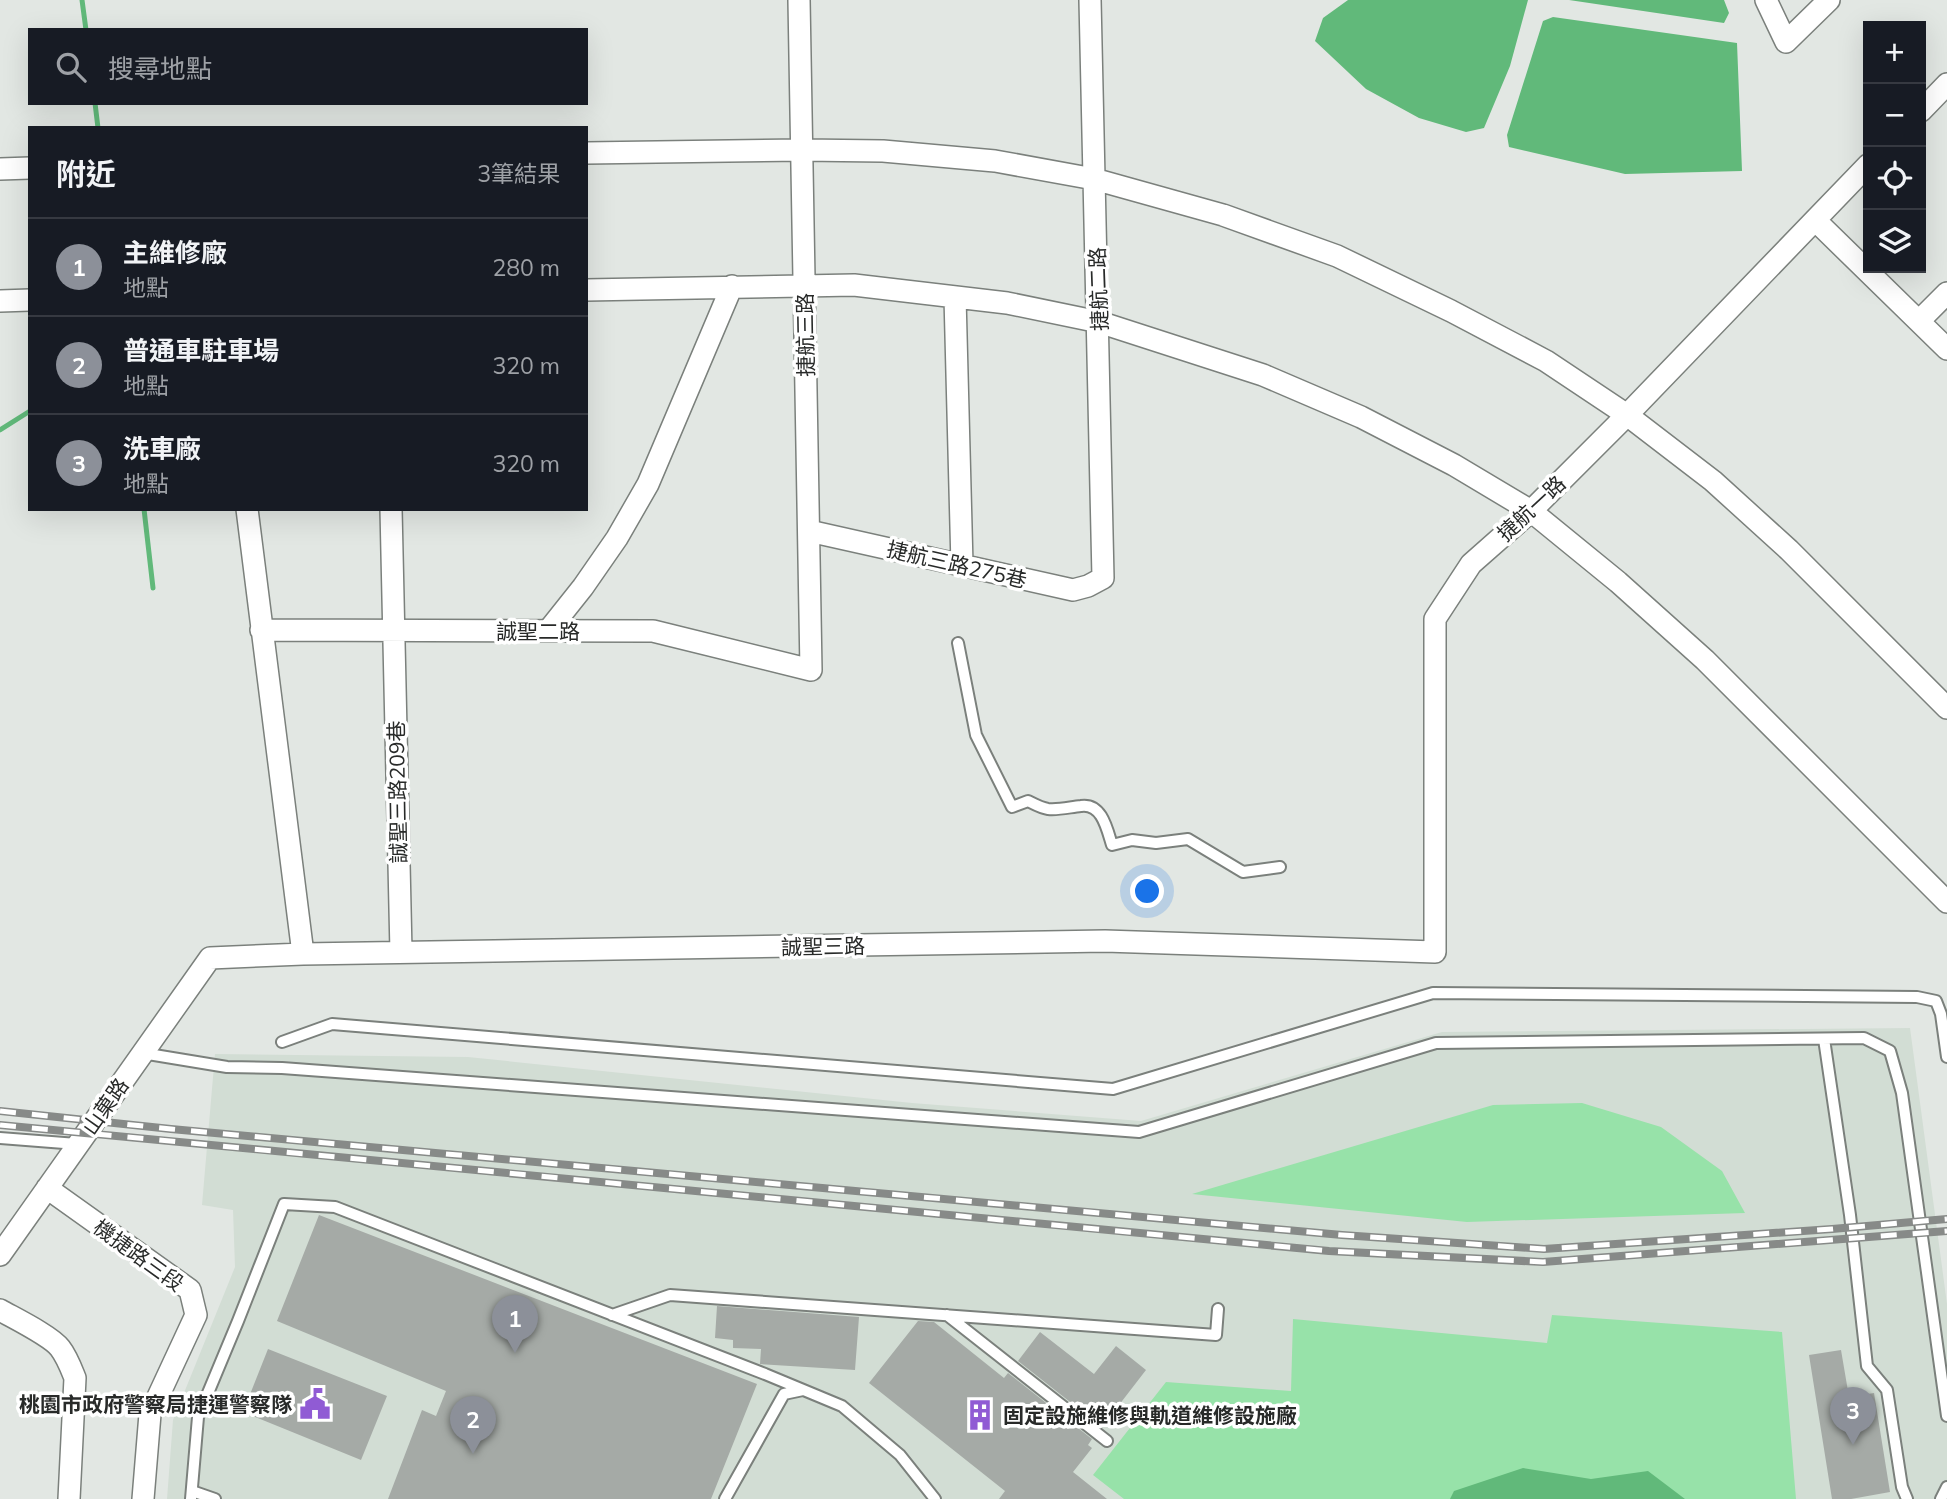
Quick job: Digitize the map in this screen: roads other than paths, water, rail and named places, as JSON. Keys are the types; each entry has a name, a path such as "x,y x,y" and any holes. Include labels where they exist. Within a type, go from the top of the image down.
{"street":[{"name":"捷航三路","path":"799,0 811,670"},
{"name":"捷航二路","path":"1090,0 1103,578"},
{"path":"1766,0 1786,42 1829,0"},
{"path":"1926,106 1947,85"},
{"path":"588,153 883,151 995,161 1094,179 1223,215 1337,256 1546,361 1627,415 1713,481 1789,550 1947,708"},
{"path":"0,169 28,168"},
{"name":"捷航一路","path":"1436,953 1436,620 1471,564 1531,511 1627,415 1863,170"},
{"path":"1815,220 1947,349"},
{"path":"588,290 854,285 1007,303 1099,322 1264,375 1360,416 1454,465 1531,511 1618,582 1704,660 1947,902"},
{"path":"548,631 617,538 648,484 732,286"},
{"path":"1919,321 1947,293"},
{"path":"955,297 961,565"},
{"path":"0,301 28,300"},
{"path":"247,511 303,954"},
{"name":"誠聖三路209巷","path":"391,511 401,952"},
{"name":"捷航三路275巷","path":"808,531 1073,590 1103,578"},
{"name":"誠聖二路","path":"261,629 653,631 811,670"},
{"name":"誠聖三路","path":"210,958 401,952 1105,941 1436,953"},
{"name":"山菓路","path":"0,1255 210,958"},
{"name":"機捷路三段","path":"47,1188 190,1290 196,1315 149,1414 143,1499"},
{"path":"0,1310 59,1346 75,1378 69,1499"}],"lane":[{"path":"958,643 976,735 1012,807 1028,801 1045,809 1085,805 1098,811 1105,822 1112,845 1132,840 1156,843 1188,839 1243,872 1280,867"},
{"path":"282,1042 332,1024 1113,1089 1433,993 1917,997 1936,1001 1941,1014 1947,1057"},
{"path":"142,1053 178,1061 228,1067 282,1068 1139,1132 1436,1043 1864,1038 1891,1051 1902,1093 1947,1416"},
{"path":"1824,1039 1850,1214 1867,1366 1887,1390 1902,1487 1907,1499"},
{"path":"0,1138 78,1144"},
{"path":"215,1499 191,1495 198,1417 284,1204 335,1207 842,1406 900,1455 935,1499"},
{"path":"612,1315 670,1295 1216,1335 1218,1309"},
{"path":"947,1315 1107,1441"},
{"path":"725,1499 783,1394 803,1390"},
{"path":"1941,1499 1947,1487"}],"waterway":[{"path":"82,0 86,28"},
{"path":"95,105 98,126"},
{"path":"0,430 28,412"},
{"path":"144,511 153,588"}],"railway":[{"path":"0,1111 171,1129 1342,1235 1544,1249 1947,1219"},
{"path":"0,1125 1329,1251 1543,1262 1947,1231"}],"place":[{"name":"主維修廠","path":"515,1353"},
{"name":"桃園市政府警察局捷運警察隊","path":"315,1404"},
{"name":"固定設施維修與軌道維修設施廠","path":"980,1415"},
{"name":"洗車廠","path":"1853,1445"},
{"name":"普通車駐車場","path":"473,1454"}]}
